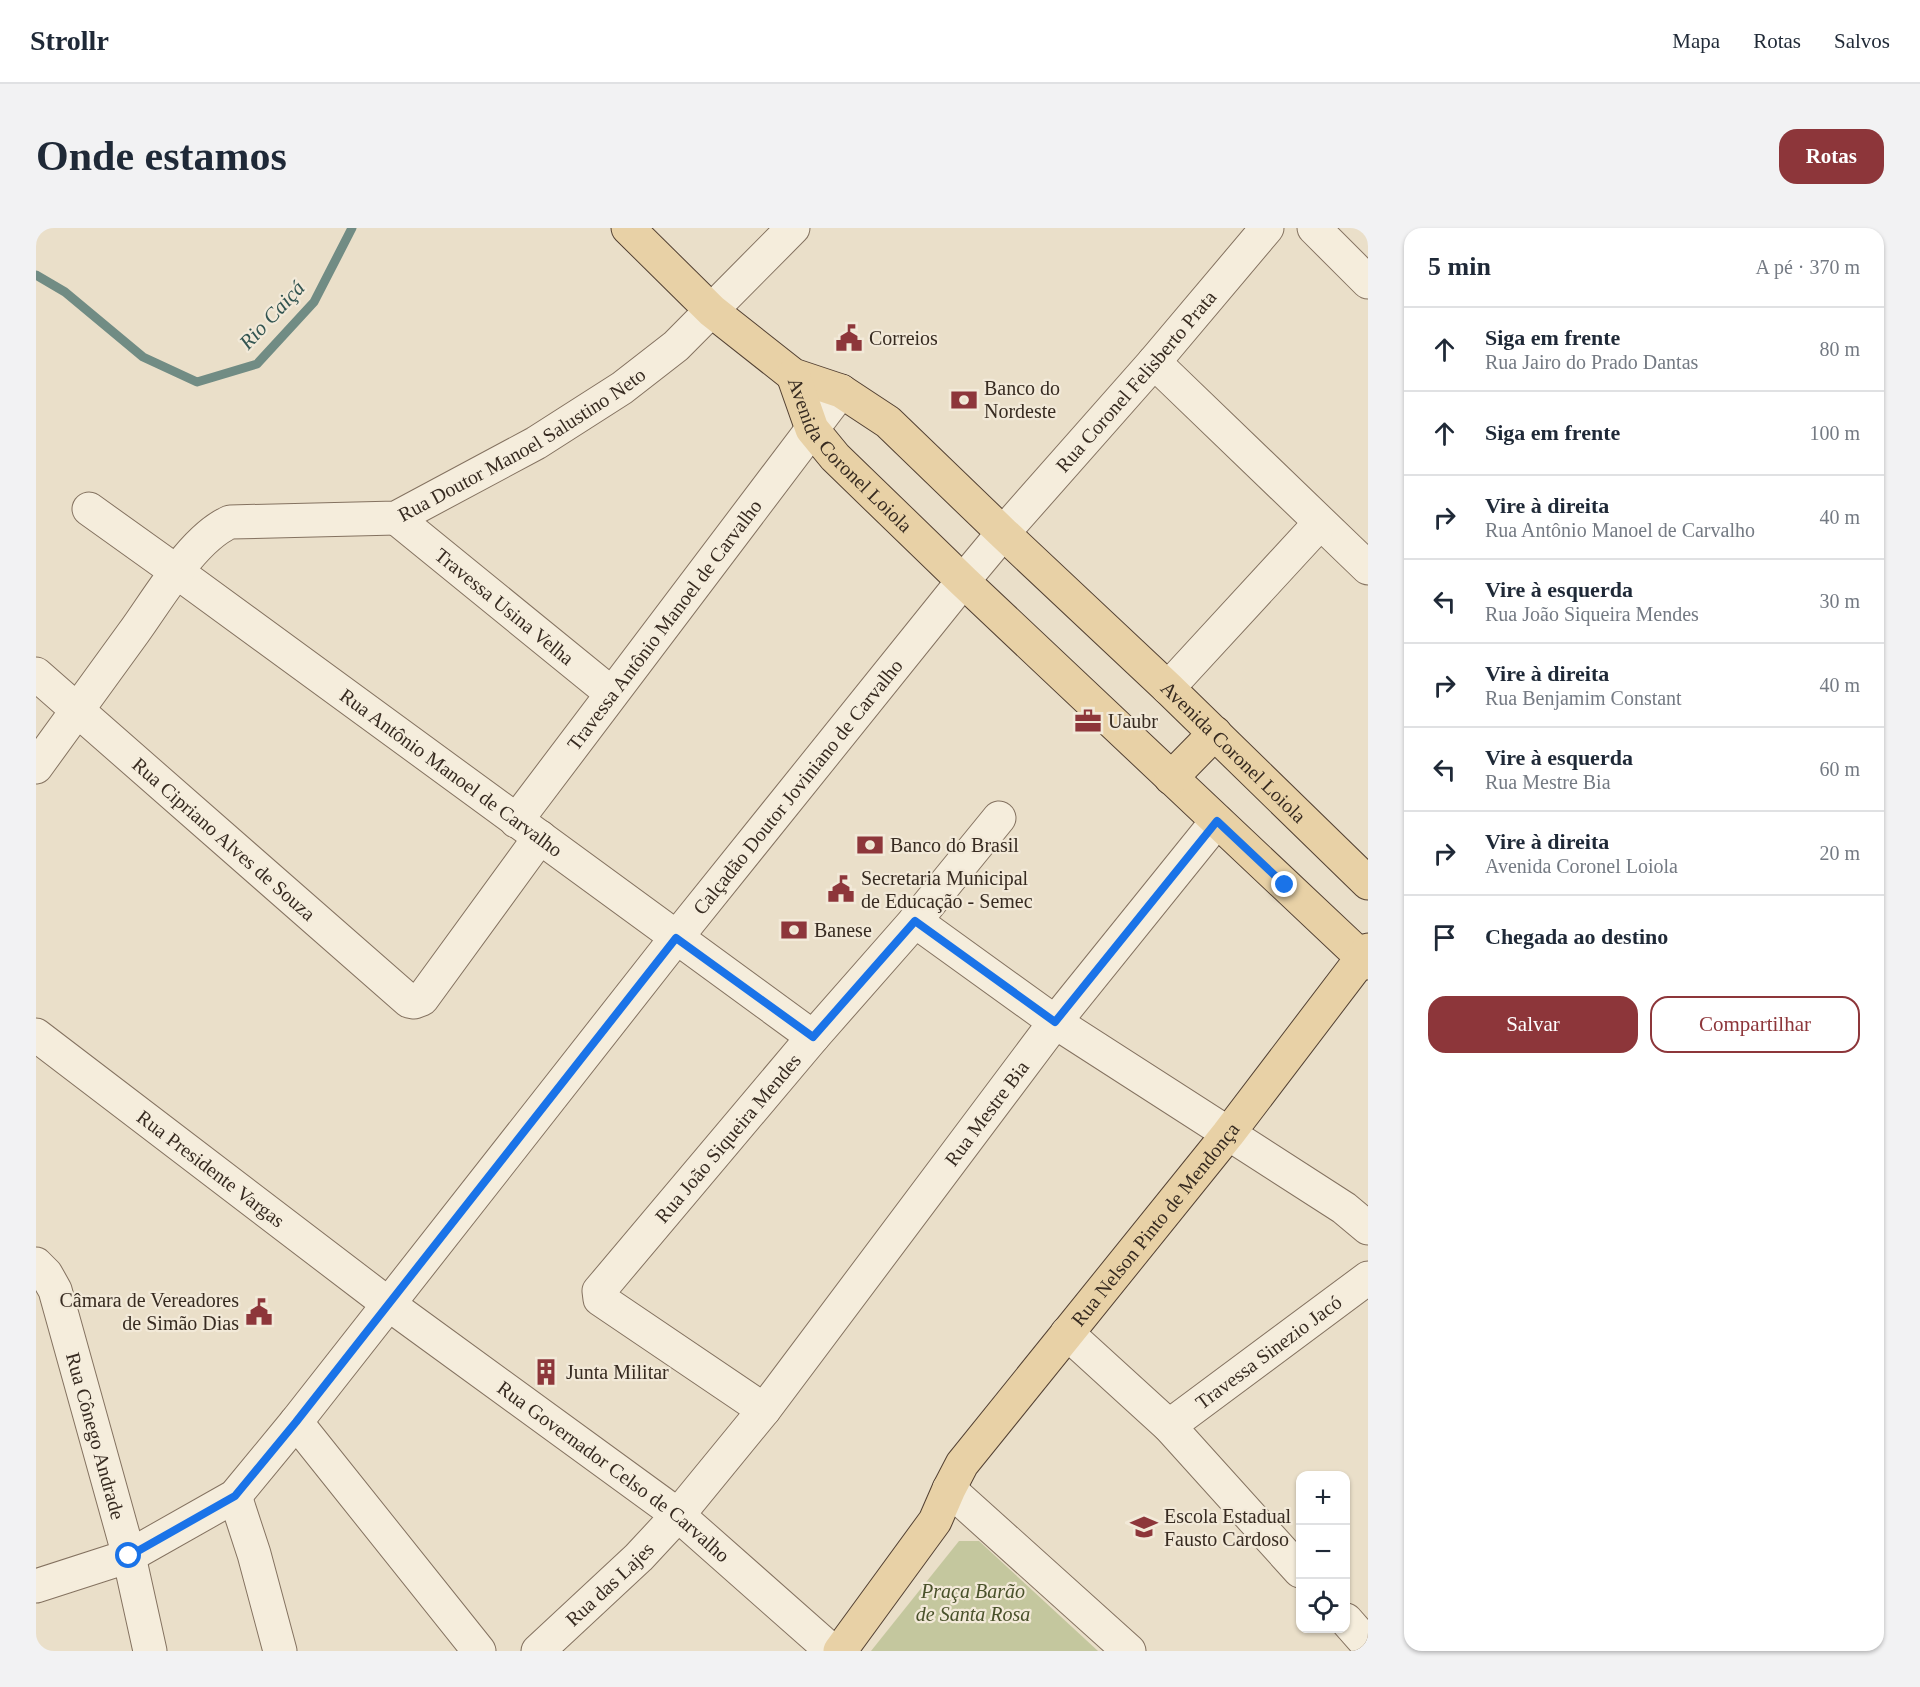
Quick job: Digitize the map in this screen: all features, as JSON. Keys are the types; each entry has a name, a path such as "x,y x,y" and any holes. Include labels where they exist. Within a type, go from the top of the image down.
{"main road":[{"path":"628,228 712,311 793,375"},
{"name":"Avenida Coronel Loiola","path":"793,375 841,391 888,422 1215,733 1368,883"},
{"name":"Avenida Coronel Loiola","path":"793,375 812,429 835,457 1217,821 1366,957"},
{"path":"1172,778 1215,733"},
{"name":"Rua Nelson Pinto de Mendonça","path":"949,1489 963,1464 1228,1134 1366,957"},
{"path":"840,1651 935,1521 949,1489"}],"street":[{"name":"Rua Doutor Manoel Salustino Neto","path":"36,767 177,572 210,533 230,522 396,518 536,443 622,388 676,346 793,228"},
{"name":"Rua Coronel Felisberto Prata","path":"963,581 1154,362 1267,228"},
{"path":"1314,228 1368,282"},
{"path":"1154,362 1368,568"},
{"name":"Travessa Antônio Manoel de Carvalho","path":"414,1002 422,999 611,693 841,391"},
{"name":"Rua Antônio Manoel de Carvalho","path":"89,509 813,1037"},
{"name":"Travessa Usina Velha","path":"396,518 611,693"},
{"path":"1168,688 1320,523"},
{"name":"Calçadão Doutor Joviniano de Carvalho","path":"235,1496 296,1422 387,1303 676,938 963,581"},
{"name":"Rua Cipriano Alves de Souza","path":"36,674 409,1001 414,1002"},
{"name":"Rua João Siqueira Mendes","path":"764,1410 600,1299 599,1294 813,1037 915,921 999,818"},
{"name":"Rua Mestre Bia","path":"678,1515 764,1410 1055,1022 1217,821"},
{"path":"915,921 1055,1022 1344,1208 1368,1227"},
{"name":"Rua Presidente Vargas","path":"36,1035 387,1303"},
{"name":"Rua Cônego Andrade","path":"36,1264 46,1274 55,1290 129,1556 150,1651"},
{"name":"Travessa Sinezio Jacó","path":"1169,1426 1368,1278"},
{"name":"Rua Governador Celso de Carvalho","path":"387,1303 678,1515 832,1651"},
{"path":"1067,1333 1169,1426 1296,1566"},
{"path":"296,1422 479,1651"},
{"path":"949,1489 1129,1651"},
{"path":"36,1586 129,1556 235,1496 254,1554 280,1651"},
{"name":"Rua das Lajes","path":"538,1651 639,1557 678,1515"},
{"path":"1350,1625 1368,1645"}],"green space":[{"name":"Praça Barão de Santa Rosa","path":"959,1541 979,1541 1098,1651 871,1651"}],"waterway":[{"name":"Rio Caiçá","path":"36,275 65,292 143,357 197,382 257,364 314,302 352,228"}],"place":[{"name":"Correios","path":"849,338"},
{"name":"Banco do Nordeste","path":"964,400"},
{"name":"Uaubr","path":"1088,721"},
{"name":"Banco do Brasil","path":"870,845"},
{"name":"Secretaria Municipal de Educação - Semec","path":"841,889"},
{"name":"Banese","path":"794,930"},
{"name":"Câmara de Vereadores de Simão Dias","path":"259,1312"},
{"name":"Junta Militar","path":"546,1372"},
{"name":"Escola Estadual Fausto Cardoso","path":"1144,1527"}],"route":[{"path":"129,1556 235,1496 296,1422 387,1303 676,938 813,1037 915,921 1055,1022 1217,821 1285,885"}]}
